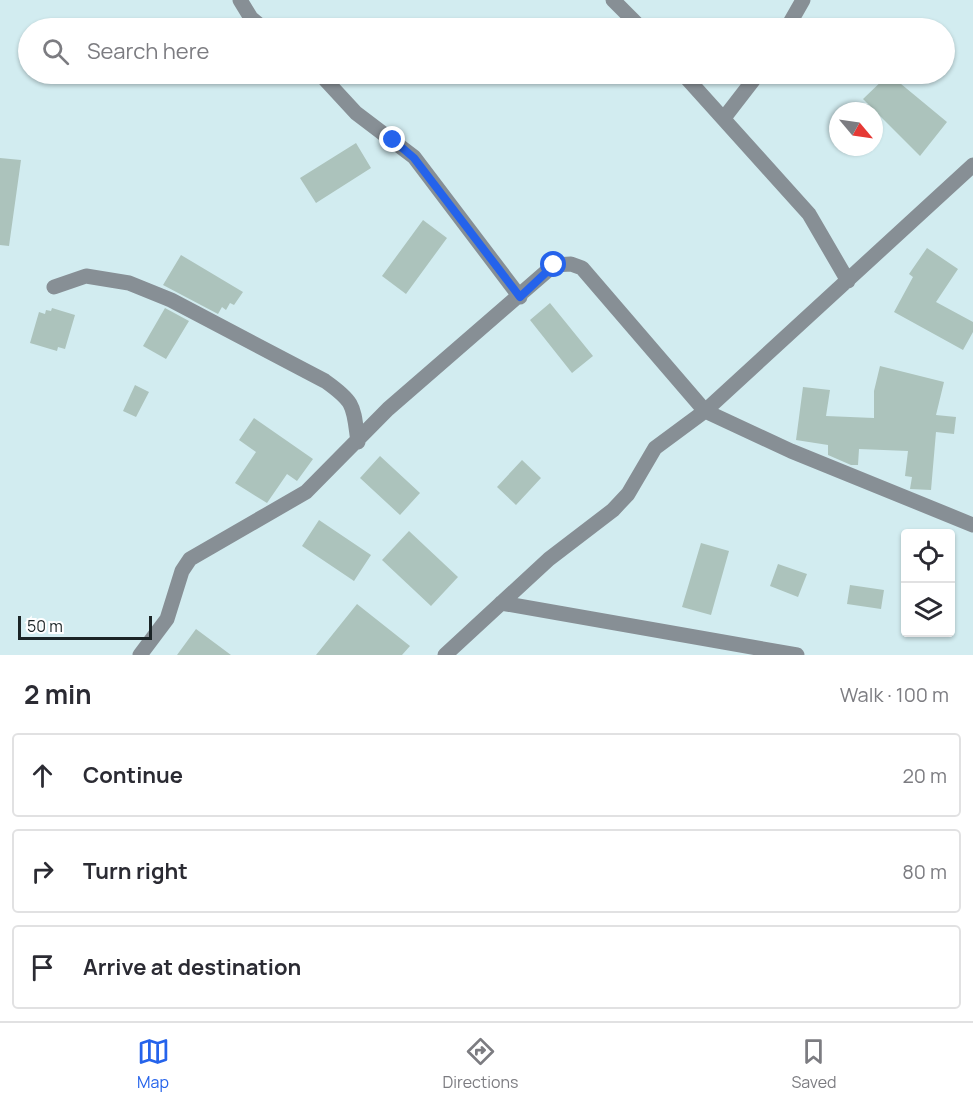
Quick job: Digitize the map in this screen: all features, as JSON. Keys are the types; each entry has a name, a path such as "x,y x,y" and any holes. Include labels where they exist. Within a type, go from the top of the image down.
{"street":[{"path":"240,0 251,18"},
{"path":"613,0 631,18"},
{"path":"793,18 803,0"},
{"path":"329,84 356,113 414,158 520,297"},
{"path":"692,84 809,214 848,281"},
{"path":"724,118 750,84"},
{"path":"445,655 549,559 612,510 628,494 655,448 705,411 973,165"},
{"path":"140,655 167,619 182,572 190,559 306,492 358,442 388,409 520,297 554,265 571,264 582,268 705,411 790,451 973,525"},
{"path":"54,287 86,276 106,277 129,283 171,300 325,381 346,396 354,407 358,442"},
{"path":"501,603 797,655"}],"building":[{"path":"879,84 901,84 947,122 920,156 883,119 883,102 866,102 863,99"},
{"path":"356,143 371,168 316,203 300,178"},
{"path":"0,158 21,160 9,246 0,245"},
{"path":"423,220 447,238 406,294 382,276"},
{"path":"927,248 958,269 936,302 973,322 973,332 963,350 894,312 913,277 909,274"},
{"path":"181,255 243,292 234,305 230,303 226,310 222,307 218,314 163,285"},
{"path":"550,303 593,356 572,373 530,320"},
{"path":"52,308 75,315 65,349 58,347 57,351 30,343 39,312 45,314 46,310 51,311"},
{"path":"165,308 189,321 166,359 143,346"},
{"path":"880,366 944,382 936,415 956,417 954,434 936,432 931,490 910,489 912,477 905,476 908,451 859,449 858,465 851,465 828,455 828,445 796,440 803,387 830,390 826,416 874,418 874,391"},
{"path":"135,385 149,392 136,417 123,411"},
{"path":"254,418 313,459 297,481 287,474 267,503 235,483 256,452 239,440"},
{"path":"380,456 420,493 400,515 360,478"},
{"path":"522,460 541,478 516,505 497,487"},
{"path":"319,520 371,555 354,581 302,546"},
{"path":"409,531 458,577 431,606 382,560"},
{"path":"701,543 729,551 711,615 682,607"},
{"path":"778,564 807,574 798,597 770,586"},
{"path":"850,585 884,590 881,609 847,604"},
{"path":"357,604 410,646 402,655 316,655"},
{"path":"196,629 231,655 177,655"}],"route":[{"path":"393,140 414,158 520,297 554,265"}]}
